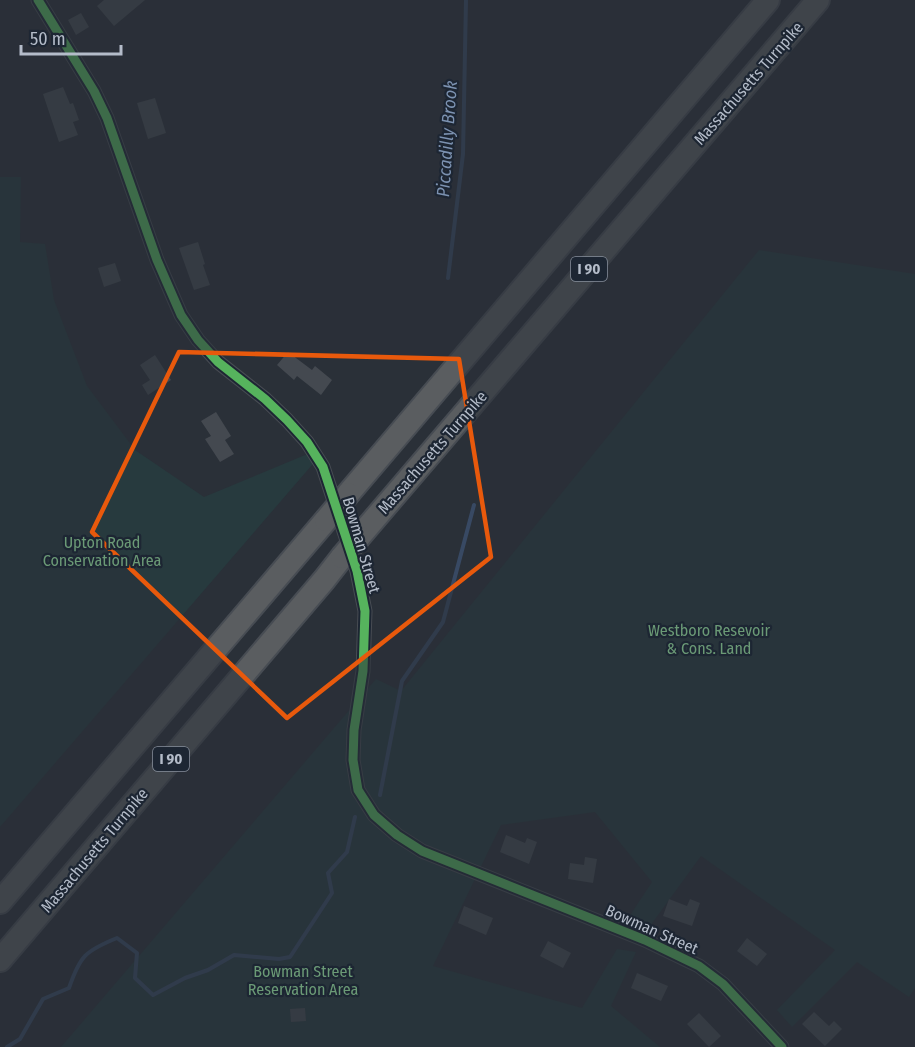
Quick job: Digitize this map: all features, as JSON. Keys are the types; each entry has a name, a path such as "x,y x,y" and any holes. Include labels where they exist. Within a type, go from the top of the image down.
{"highway":[{"name":"I 90","path":"0,902 768,0"},
{"name":"Massachusetts Turnpike","path":"0,960 818,0"}],"street":[{"name":"Bowman Street","path":"38,0 94,91 107,118 157,260 181,315 198,340 218,362 287,420 307,442 323,467 357,571 365,611 363,671 354,730 353,760 358,790 375,815 397,835 422,851 645,940 699,966 723,984 782,1047"}],"highlighted area":[{"path":"179,352 459,359 491,557 287,718 92,532"}],"green space":[{"name":"Upton Road Conservation Area","path":"0,177 21,177 20,242 45,244 54,300 87,386 135,450 204,497 310,453 318,458 0,827"},
{"name":"Westboro Resevoir & Cons. Land","path":"759,250 915,274 915,988 909,997 857,962 792,1027 777,1010 835,950 701,856 645,933 627,920 652,882 595,812 501,825 433,966 582,1008 617,949 636,952 611,1006 660,1047 61,1047 376,679 401,691"}],"building":[{"path":"104,0 145,0 114,26 97,6"},
{"path":"81,13 89,27 76,35 68,20"},
{"path":"63,87 70,104 73,103 79,120 73,122 78,135 59,142 43,94"},
{"path":"155,98 166,133 148,139 137,103"},
{"path":"198,242 210,285 194,290 179,248"},
{"path":"115,263 121,281 104,287 98,268"},
{"path":"288,352 312,370 315,366 332,380 321,395 297,376 294,380 277,365"},
{"path":"155,355 171,380 148,395 142,385 150,380 140,365"},
{"path":"216,412 231,436 225,440 234,454 220,462 205,439 211,436 201,421"},
{"path":"506,835 525,843 527,838 537,842 529,864 500,852"},
{"path":"585,857 597,859 593,883 568,879 570,863 584,865"},
{"path":"669,899 687,906 690,899 700,903 692,926 663,916"},
{"path":"464,906 493,918 486,935 458,923"},
{"path":"747,938 767,954 757,966 737,951"},
{"path":"548,941 571,953 563,968 540,956"},
{"path":"637,973 668,986 661,1001 631,988"},
{"path":"305,1008 306,1021 291,1022 290,1009"},
{"path":"814,1012 829,1026 834,1021 842,1029 825,1046 802,1024"},
{"path":"699,1013 721,1036 709,1047 687,1024"}],"waterway":[{"name":"Piccadilly Brook","path":"448,278 463,154 466,0"},
{"name":"Piccadilly Brook","path":"380,795 402,681 443,622 474,505"},
{"name":"Piccadilly Brook","path":"7,1047 20,1039 43,999 69,988 85,956 117,938 137,953 135,978 153,995 185,978 208,970 234,955 279,959 290,957 332,893 328,873 347,852 355,817"}],"cycle path":[{"path":"38,0 94,91 107,118 157,260 181,315 198,340 218,362 265,399 287,420 307,442 323,467 357,571 365,611 363,671 354,730 353,760 358,790 374,815 397,835 422,851 645,940 699,966 723,984 782,1047"}],"park label":[{"name":"Bowman Street Reservation Area","path":"303,980"}]}
